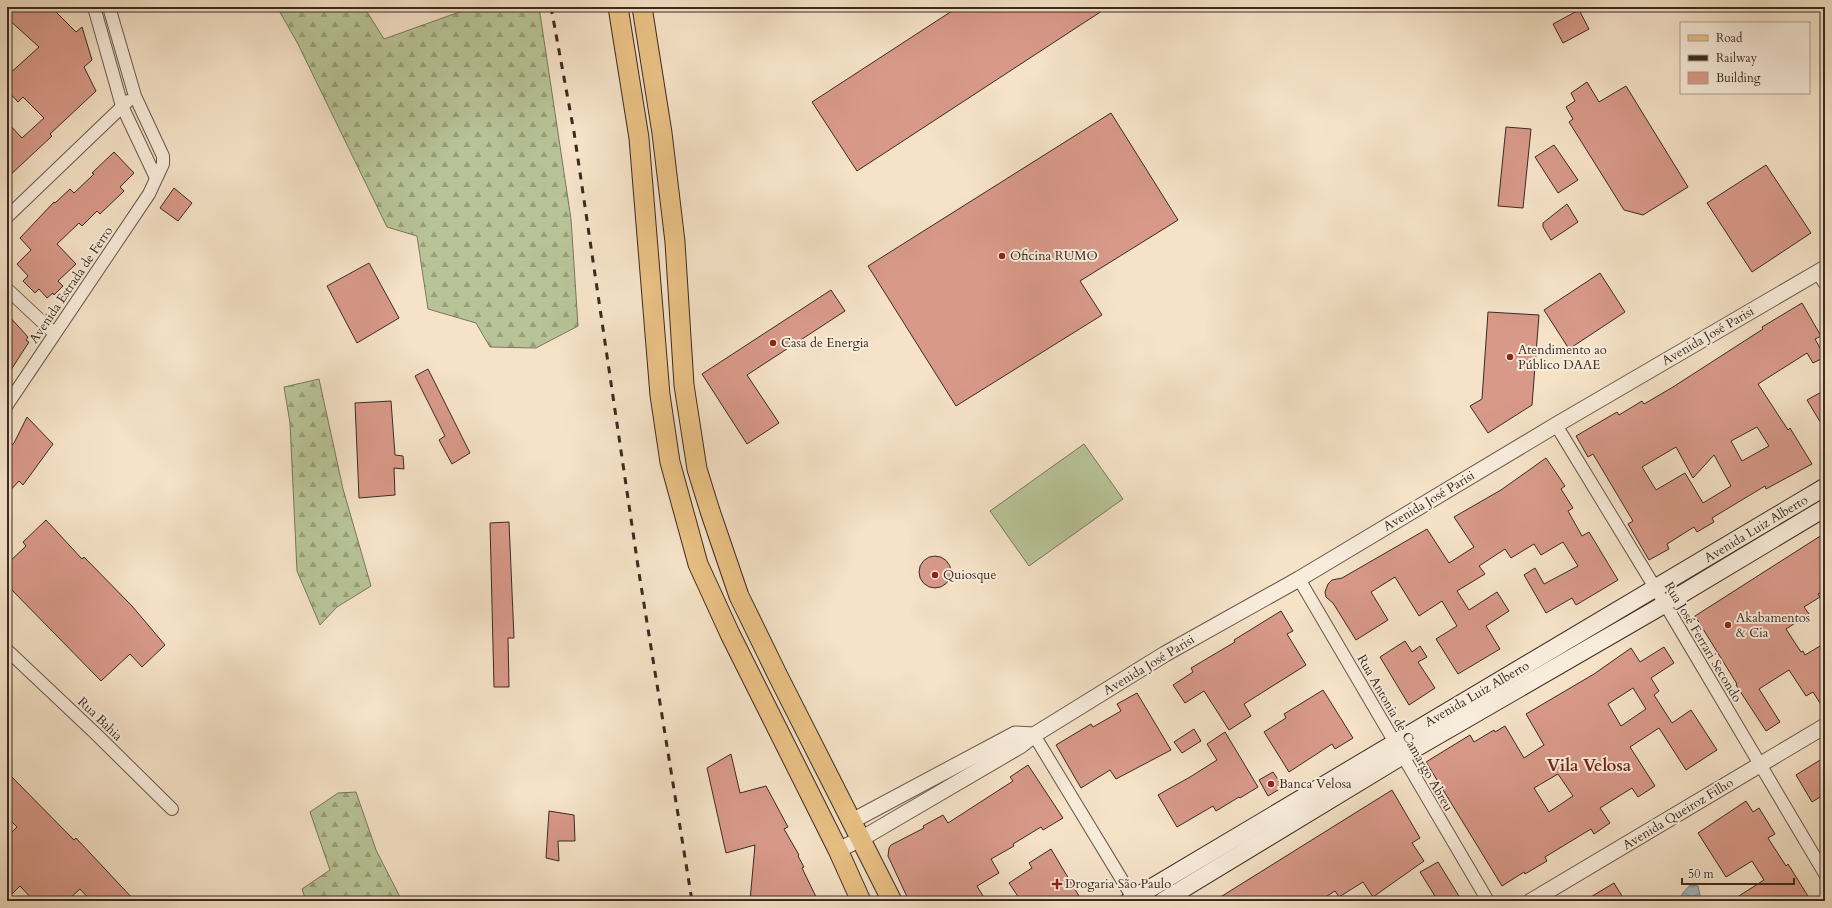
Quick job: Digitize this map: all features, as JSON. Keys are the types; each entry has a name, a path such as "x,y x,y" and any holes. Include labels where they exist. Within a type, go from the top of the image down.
{"main road":[{"path":"618,7 639,138 660,396 670,462 698,564 730,634 838,850 861,901"},
{"path":"642,7 662,133 675,242 684,385 697,469 739,596 892,901"},
{"name":"Avenida Luiz Alberto","path":"1132,900 1394,742 1656,589 1825,487"},
{"name":"Avenida Luiz Alberto","path":"1163,901 1402,756 1665,604 1825,508"}],"street":[{"path":"87,7 99,21"},
{"path":"94,7 122,106 156,178"},
{"name":"Avenida Estrada de Ferro","path":"7,406 54,333 149,194 163,164 164,156 135,96 109,7"},
{"path":"7,217 122,106 135,96"},
{"name":"Avenida José Parisi","path":"838,850 1020,746 1034,734 1165,654 1299,579 1556,425 1823,275"},
{"path":"7,289 54,333"},
{"name":"Rua José Ferrari Secondo","path":"1556,425 1665,604 1759,765 1825,874"},
{"name":"Rua Antonia de Camargo Abreu","path":"1299,579 1488,901"},
{"name":"Rua Bahia","path":"7,650 96,734 172,809"},
{"name":"Avenida Queiroz Filho","path":"1532,901 1825,726"},
{"path":"852,821 1014,734 1034,734 1132,900"}],"green space":[{"path":"277,7 325,7 327,11 347,7 364,7 384,39 465,10 466,7 539,7 571,219 578,326 536,348 490,347 476,323 428,309 417,236 387,227 298,44"},
{"path":"319,379 343,489 371,586 337,607 320,625 297,571 290,423 284,387"},
{"path":"1084,444 1123,499 1029,566 990,511"},
{"path":"356,792 376,850 402,901 306,901 302,889 330,870 310,812 338,793"}],"water":[{"path":"1690,885 1698,886 1700,895 1697,901 1681,901 1682,894"}],"building":[{"path":"7,7 51,7 76,32 82,27 92,60 84,67 96,91 50,134 52,136 7,178 7,122 22,138 44,118 23,97 18,102 7,90 7,76 39,47 7,18"},
{"path":"958,7 1108,7 857,171 812,102"},
{"path":"1579,10 1589,29 1563,43 1553,24"},
{"path":"1587,82 1599,102 1626,86 1688,187 1643,215 1624,210 1569,122 1573,119 1566,107 1575,101 1571,93"},
{"name":"Oficina RUMO","path":"1111,113 1178,220 1080,281 1102,315 956,406 868,266"},
{"path":"1506,127 1531,129 1523,208 1498,206"},
{"path":"1554,145 1578,180 1558,193 1535,157"},
{"path":"114,152 134,173 120,187 124,191 100,214 97,211 82,226 79,223 57,244 76,264 58,281 63,286 54,295 53,293 47,298 39,289 35,293 23,281 28,276 17,264 31,250 20,238 54,202 55,203 70,189 74,193"},
{"path":"1766,165 1811,233 1752,272 1707,203"},
{"path":"174,188 192,203 178,221 160,208"},
{"path":"1567,204 1578,222 1551,240 1543,227 1543,223"},
{"path":"369,263 399,318 357,343 327,286"},
{"path":"1600,273 1625,312 1569,349 1544,310"},
{"name":"Casa de Energia","path":"831,290 845,311 747,375 779,423 747,444 702,374"},
{"path":"1802,303 1821,336 1815,339 1825,357 1813,363 1807,353 1758,384 1788,430 1790,428 1812,464 1766,489 1765,486 1712,518 1714,522 1697,532 1694,527 1667,544 1669,549 1649,560 1628,524 1633,521 1593,454 1588,457 1576,436 1617,412 1619,415 1642,401 1644,404 1763,329 1762,327","holes":["1757,427 1769,446 1742,461 1731,441","1676,447 1693,478 1714,455 1731,486 1703,503 1685,473 1656,490 1642,467"]},
{"name":"Atendimento ao Público DAAE","path":"1488,312 1539,315 1532,405 1488,433 1470,406 1482,399"},
{"path":"7,314 28,337 26,340 29,342 7,376"},
{"path":"428,369 470,453 452,464 439,440 445,436 415,376"},
{"path":"1825,390 1825,430 1807,400"},
{"path":"391,401 395,455 403,456 404,469 394,468 395,495 359,498 355,403"},
{"path":"27,417 53,444 23,485 19,481 7,494 7,444 11,446 14,443"},
{"path":"1546,458 1565,486 1561,489 1573,508 1568,511 1582,536 1589,532 1618,580 1576,605 1572,598 1546,613 1524,575 1535,568 1544,584 1578,566 1563,542 1541,555 1534,544 1511,558 1505,549 1479,566 1485,574 1457,591 1469,610 1497,592 1509,611 1486,626 1500,649 1458,674 1436,639 1457,626 1442,601 1419,616 1395,577 1371,592 1388,620 1356,640 1333,603 1326,597 1325,592 1328,584 1332,580 1342,578 1427,529 1449,563 1474,547 1454,517 1501,490"},
{"path":"46,520 82,559 84,557 132,606 165,645 142,667 130,654 101,681 7,585 7,564 26,546 23,542"},
{"path":"509,522 514,638 508,638 509,687 494,687 490,523"},
{"path":"1825,533 1825,590 1818,594 1820,597 1804,607 1809,614 1786,629 1801,652 1803,651 1805,655 1825,643 1825,711 1813,692 1806,696 1789,670 1759,689 1780,722 1766,731 1736,685 1737,684 1695,616"},
{"name":"Quiosque","path":"935,556 941,557 948,563 951,572 950,578 944,585 935,588 929,587 922,581 919,572 920,566 926,559"},
{"path":"1281,611 1293,631 1287,634 1306,665 1244,704 1251,716 1229,730 1204,691 1185,703 1173,685 1193,672 1191,668 1235,642 1234,640"},
{"path":"1405,641 1412,652 1420,646 1427,657 1418,662 1435,688 1409,705 1380,657"},
{"path":"1664,647 1674,663 1651,678 1659,691 1654,695 1672,723 1691,710 1717,750 1686,770 1659,728 1630,747 1655,786 1638,797 1632,788 1600,808 1610,823 1594,834 1591,829 1545,857 1547,861 1525,874 1524,872 1502,886 1426,762 1470,735 1474,742 1494,730 1495,732 1505,726 1524,758 1544,745 1526,714 1594,674 1631,648 1640,662","holes":["1633,688 1646,709 1621,726 1608,704","1558,774 1573,796 1549,812 1534,788"]},
{"path":"1323,690 1353,738 1335,749 1332,744 1289,772 1264,732 1286,718 1284,714"},
{"path":"1137,693 1171,750 1116,779 1110,770 1081,788 1056,745 1091,724 1093,727 1121,711 1117,704"},
{"path":"1194,729 1201,741 1182,753 1174,742"},
{"path":"1225,732 1258,787 1216,811 1213,806 1177,827 1158,795 1217,760 1207,744"},
{"path":"731,754 740,793 766,786 788,827 784,829 799,855 798,856 804,867 802,868 818,901 750,901 755,845 726,853 707,768"},
{"path":"1825,757 1825,794 1812,802 1796,775"},
{"path":"1028,765 1063,818 1043,830 1041,827 1013,844 1014,846 991,859 999,873 977,886 986,901 909,901 888,856 891,845 924,828 923,826 943,815 948,823 1013,781 1010,777"},
{"path":"7,772 74,840 76,838 135,901 91,901 80,889 67,901 34,901 20,886 7,899 7,837 17,827 7,817"},
{"name":"Banca Velosa","path":"1273,772 1283,787 1268,796 1259,780"},
{"path":"1392,790 1420,838 1412,843 1424,861 1373,897 1363,882 1339,897 1335,891 1319,901 1310,901 1307,896 1300,901 1214,901"},
{"path":"1746,801 1753,812 1759,808 1775,834 1768,838 1786,866 1788,864 1811,901 1731,901 1764,880 1752,861 1726,877 1698,833"},
{"path":"549,811 574,815 575,841 558,841 559,861 546,858"},
{"path":"1051,849 1082,901 1021,901 1009,883 1032,868 1029,863"},
{"path":"1438,862 1462,901 1438,901 1420,872"},
{"path":"1614,883 1625,901 1584,901"}],"railway":[{"path":"551,7 574,132 639,573 692,901"}],"place":[{"name":"Oficina RUMO","path":"1002,256"},
{"name":"Casa de Energia","path":"773,343"},
{"name":"Atendimento ao Público DAAE","path":"1510,357"},
{"name":"Quiosque","path":"935,575"},
{"name":"Akabamentos & Cia","path":"1728,625"},
{"name":"Banca Velosa","path":"1271,784"},
{"name":"Drogaria São Paulo","path":"1057,884"}],"district":[{"name":"Vila Velosa","path":"1589,765"}]}
